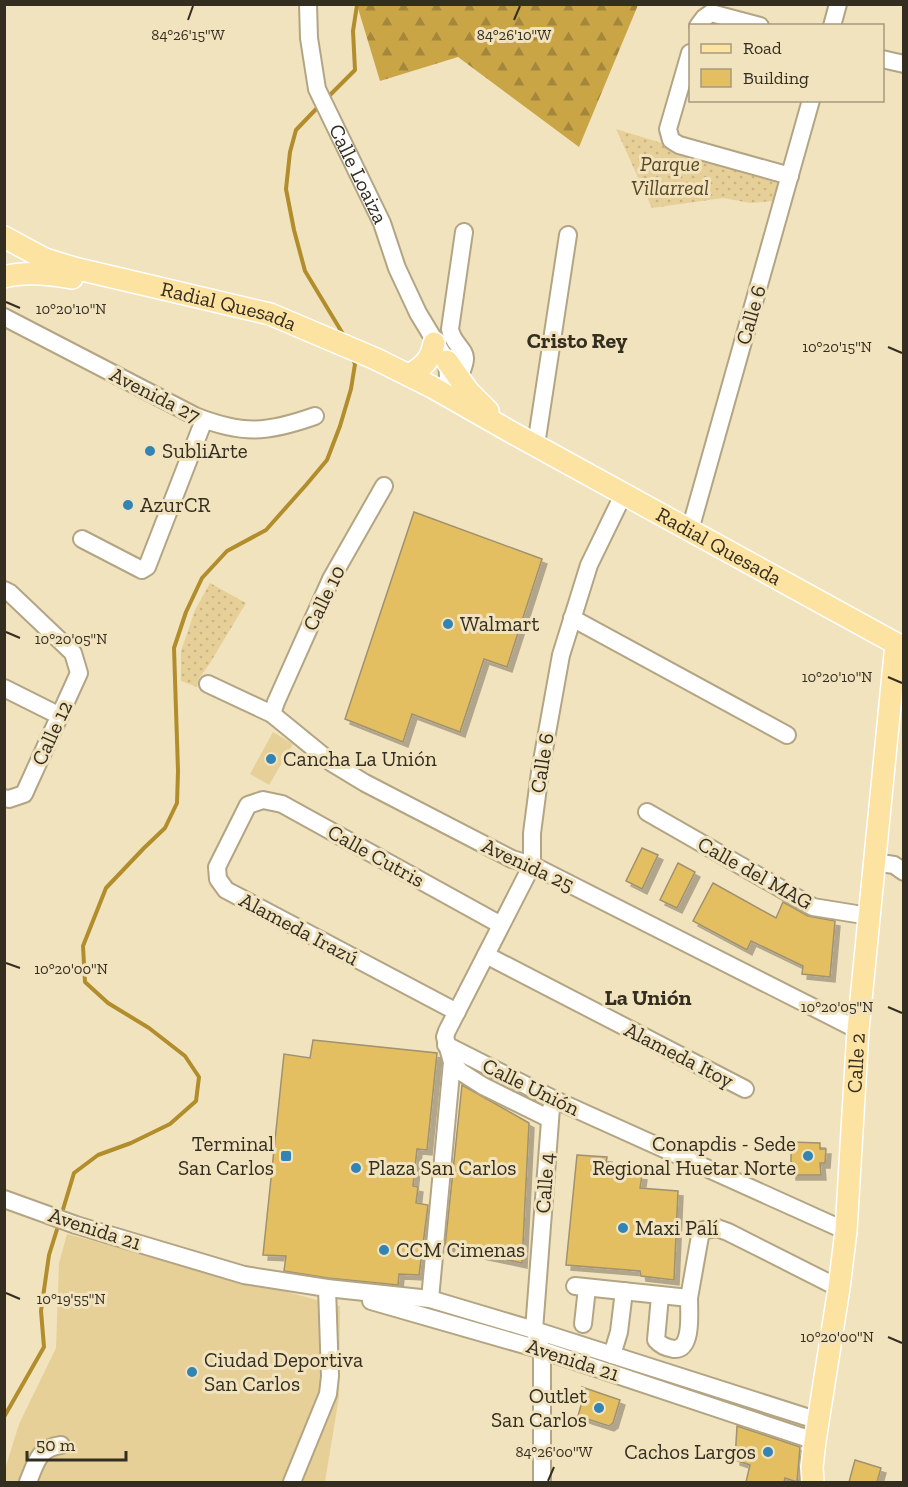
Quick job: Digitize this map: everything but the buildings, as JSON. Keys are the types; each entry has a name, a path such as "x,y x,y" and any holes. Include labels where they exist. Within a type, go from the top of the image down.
{"main road":[{"name":"Radial Quesada","path":"4,237 45,259 74,268 270,314 376,359 438,390 900,646"},
{"path":"4,277 50,274 89,280 127,281"},
{"path":"409,375 424,366 432,352 433,340"},
{"name":"Calle Loaiza","path":"453,370 468,391 511,432"},
{"name":"Calle 2","path":"813,1482 812,1467 846,1231 858,1030 874,862 900,646"}],"street":[{"name":"Calle Loaiza","path":"308,4 309,38 317,89 382,223 397,268 418,313 453,370"},
{"path":"833,24 838,4"},
{"path":"700,24 711,13 752,24"},
{"path":"689,56 668,129 672,140 679,145 790,176"},
{"path":"884,59 903,64"},
{"name":"Calle 6","path":"690,530 810,102"},
{"path":"438,390 453,370 465,359 465,354 454,342 450,329 464,232"},
{"path":"536,445 568,236"},
{"name":"Avenida 27","path":"4,317 217,425 255,431 315,416"},
{"name":"Calle Loaiza","path":"433,340 438,366 438,390"},
{"path":"82,540 142,570 147,567 204,420"},
{"name":"Calle 10","path":"272,714 331,579 384,486"},
{"name":"Calle 6","path":"532,865 532,833 540,772 561,656 589,565 624,493"},
{"name":"Calle 12","path":"4,590 10,593 73,653 79,673 24,794 9,799 4,798"},
{"path":"572,618 787,735"},
{"name":"Avenida 25","path":"208,684 272,714 332,763 364,783 858,1030"},
{"path":"4,688 60,716"},
{"name":"Calle Cutris","path":"248,805 262,800 282,804 501,925"},
{"name":"Alameda Irazú","path":"248,805 217,867 218,879 226,890 457,1012"},
{"name":"Calle del MAG","path":"647,812 813,908 869,916"},
{"path":"874,862 894,865 903,872"},
{"path":"446,1045 447,1031 532,865"},
{"name":"Alameda Itoy","path":"486,955 745,1089"},
{"name":"Calle Unión","path":"446,1045 452,1062 461,1072 483,1086 550,1119"},
{"name":"Calle Unión","path":"446,1045 551,1098 846,1231"},
{"path":"430,1299 452,1062"},
{"name":"Calle 4","path":"542,1482 542,1350 534,1330 551,1098"},
{"name":"Avenida 21","path":"4,1199 76,1225 244,1275 327,1288 430,1299 612,1355 817,1431"},
{"path":"660,1296 656,1340 666,1347 682,1348 688,1339 689,1298 700,1236 704,1230 717,1228 839,1288"},
{"path":"583,1324 581,1287 689,1298"},
{"path":"292,1482 328,1394 330,1376 327,1288"},
{"name":"Avenida 21","path":"327,1288 817,1431"},
{"path":"612,1355 619,1332 624,1292"},
{"path":"28,1482 42,1454 51,1446 62,1445"}],"green space":[{"path":"357,4 638,5 579,147 458,57 380,81"},
{"name":"Parque Villarreal","path":"616,129 782,180 775,201 750,203 723,198 652,208"},
{"path":"210,583 246,603 200,677 197,687 181,681 181,651 195,610"},
{"name":"Cancha La Unión","path":"273,732 293,744 269,785 250,774"},
{"name":"Ciudad Deportiva San Carlos","path":"67,1234 340,1306 339,1397 325,1482 5,1482 5,1469 19,1424 56,1348 59,1263"}],"waterway":[{"path":"326,99 355,70 353,31 359,4"},
{"path":"319,106 296,130 290,152 286,189 305,271 346,339"},
{"path":"61,1216 74,1173 98,1155 131,1143 170,1124 196,1101 199,1077 185,1056 149,1028 108,1003 85,982 83,946 106,888 165,828 177,803 174,648 186,612 202,578 227,551 266,530 327,460 351,389 355,364 352,357"},
{"path":"4,1417 44,1347 41,1311 49,1255 59,1223"}],"place":[{"name":"SubliArte","path":"150,451"},
{"name":"AzurCR","path":"128,505"},
{"name":"Walmart","path":"448,624"},
{"name":"Cancha La Unión","path":"271,759"},
{"name":"Terminal San Carlos","path":"286,1156"},
{"name":"Conapdis - Sede Regional Huetar Norte","path":"808,1156"},
{"name":"Plaza San Carlos","path":"356,1168"},
{"name":"Maxi Palí","path":"623,1228"},
{"name":"CCM Cimenas","path":"384,1250"},
{"name":"Ciudad Deportiva San Carlos","path":"192,1372"},
{"name":"Outlet San Carlos","path":"599,1408"},
{"name":"Cachos Largos","path":"768,1452"}],"district":[{"name":"Cristo Rey","path":"577,340"},
{"name":"La Unión","path":"648,997"}]}
